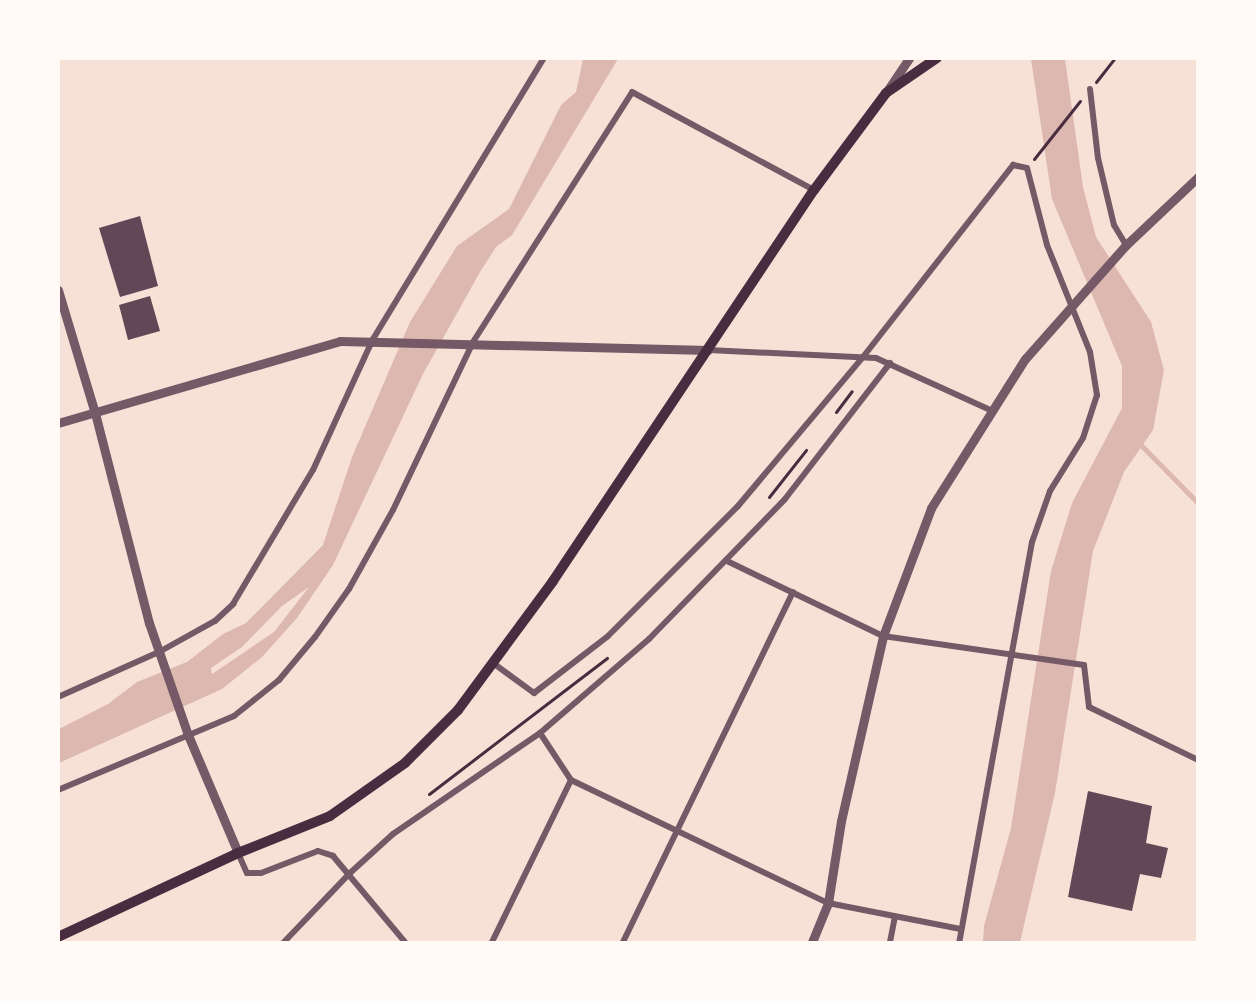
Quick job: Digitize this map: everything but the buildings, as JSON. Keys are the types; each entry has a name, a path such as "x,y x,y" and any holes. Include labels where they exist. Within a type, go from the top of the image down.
{"main road":[{"path":"58,937 238,854 330,816 405,763 459,710 553,581 814,190 886,93 937,58"}],"street":[{"path":"58,697 159,652 215,621 233,604 255,574 314,470 373,339 544,58"},
{"path":"886,93 909,58"},
{"path":"1090,89 1091,118 1103,178 1114,225 1126,245"},
{"path":"58,790 234,716 279,680 315,637 349,589 393,510 473,342 632,92 814,190"},
{"path":"494,663 534,693 608,636 738,506 863,357 1013,165 1027,168 1047,245 1090,352 1097,395 1083,438 1050,491 1032,542 1014,656 958,942"},
{"path":"812,942 828,903 841,821 883,636 931,508 990,410 1070,304 1126,245 1197,177"},
{"path":"58,290 95,413 159,652 188,735 247,873 261,873 318,851 333,856 350,873 405,942"},
{"path":"58,423 340,341 373,339 863,357 890,363 990,410"},
{"path":"284,942 350,873 393,834 540,733 649,639 785,499 890,363"},
{"path":"727,561 883,636 1084,664 1089,707 1197,760"},
{"path":"622,942 793,592"},
{"path":"540,733 572,780 828,903 960,929"},
{"path":"492,942 572,780"},
{"path":"890,942 895,916"}],"path":[{"path":"1027,168 1115,58"}],"shaded area":[{"path":"583,59 618,59 512,235 496,247 480,272 423,374 333,565 297,618 262,657 222,689 59,763 59,729 108,704 137,682 187,662 223,634 246,623 323,545 352,457 410,322 457,246 509,209 561,105 576,92","holes":["309,587 274,632 212,674 211,668 242,647 282,606"]},
{"path":"1031,59 1065,59 1083,187 1096,237 1151,322 1164,370 1153,430 1124,472 1093,551 1055,793 1020,942 983,942 984,926 1011,828 1051,571 1072,503 1122,408 1122,366 1052,199"}],"waterway":[{"path":"1138,442 1198,503"}]}
